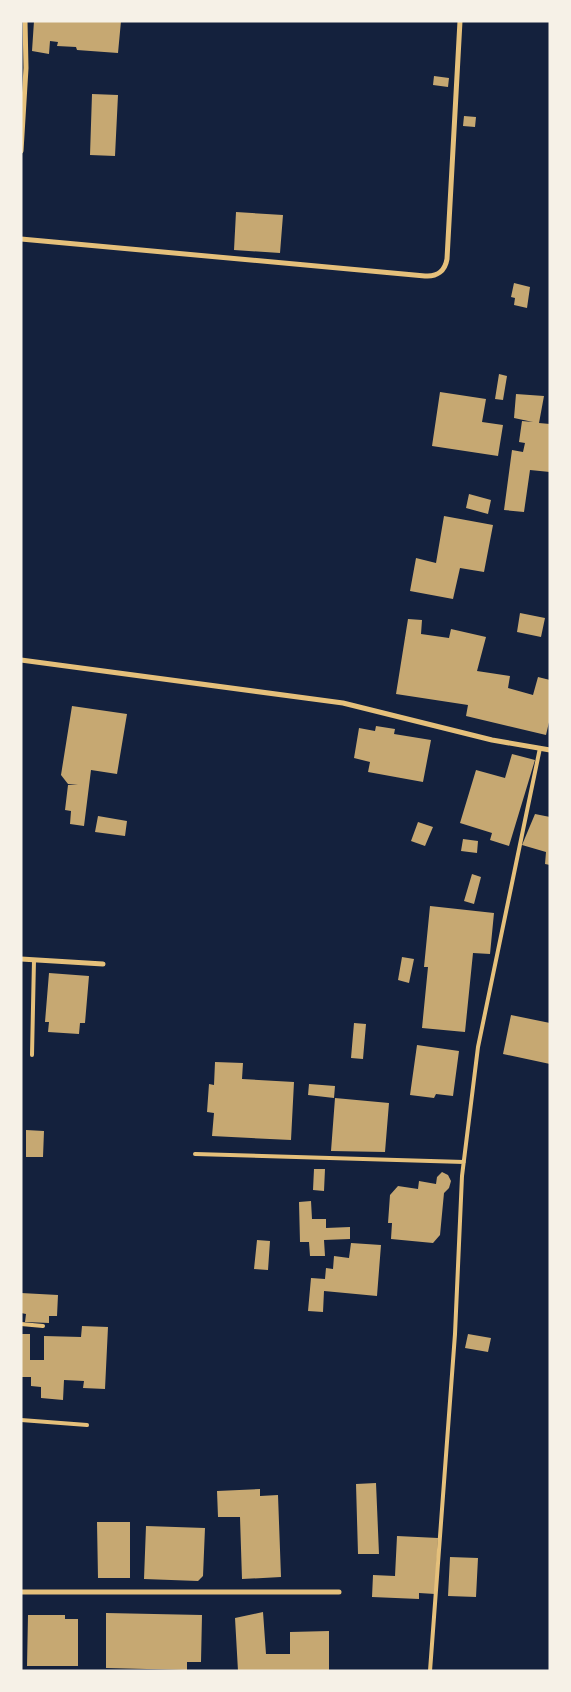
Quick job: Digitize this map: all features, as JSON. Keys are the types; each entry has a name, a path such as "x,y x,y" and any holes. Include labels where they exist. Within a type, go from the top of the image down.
{"street":[{"path":"21,150 26,68 26,21"},
{"path":"21,239 436,276 444,269 446,259 460,21"},
{"path":"21,660 343,703 492,740 550,750"},
{"path":"21,959 102,964"},
{"path":"21,1592 340,1592"}],"lane":[{"path":"430,1671 455,1334 464,1162 478,1047 540,748"},
{"path":"32,1055 34,960"},
{"path":"195,1154 464,1162"},
{"path":"21,1324 43,1326"},
{"path":"21,1420 87,1425"}],"building":[{"path":"34,21 121,21 118,53 77,50 76,47 57,46 58,42 50,41 49,54 32,51"},
{"path":"434,76 449,78 448,87 433,85"},
{"path":"92,94 118,95 115,156 90,155"},
{"path":"464,116 476,117 475,127 463,126"},
{"path":"236,212 283,215 280,253 234,250"},
{"path":"514,283 530,287 527,308 514,305 515,298 511,297"},
{"path":"499,374 507,376 503,400 495,399"},
{"path":"440,392 486,399 482,422 503,425 498,456 432,446"},
{"path":"516,394 544,396 539,423 550,424 550,472 530,470 524,512 504,510 512,450 523,452 525,443 519,442 522,421 533,422 514,418"},
{"path":"469,494 491,500 488,514 466,508"},
{"path":"444,516 493,525 484,572 460,568 453,599 410,591 416,558 436,563"},
{"path":"520,613 545,618 541,637 517,632"},
{"path":"408,619 422,620 421,634 449,638 451,629 486,637 477,671 510,676 508,688 533,695 538,677 550,680 550,718 546,735 466,716 468,705 396,694"},
{"path":"72,706 127,714 117,774 91,770 84,826 70,824 71,811 65,810 68,785 78,785 68,784 61,775"},
{"path":"376,726 395,729 394,734 431,740 423,782 368,772 370,762 354,758 359,728 375,731"},
{"path":"512,754 535,760 509,846 490,840 492,833 460,823 476,770 505,778"},
{"path":"535,814 550,817 550,865 545,864 546,852 522,845"},
{"path":"98,816 127,821 125,836 95,832"},
{"path":"418,822 433,827 425,846 411,841"},
{"path":"463,839 478,841 477,853 461,851"},
{"path":"472,874 481,877 474,904 464,901"},
{"path":"430,906 494,913 490,954 473,953 465,1032 422,1028 428,967 424,967"},
{"path":"402,957 414,959 409,983 398,980"},
{"path":"49,973 89,976 85,1023 80,1023 79,1034 48,1032 49,1022 45,1022"},
{"path":"511,1015 550,1023 550,1064 503,1054"},
{"path":"354,1023 366,1024 363,1059 351,1058"},
{"path":"417,1045 459,1051 453,1096 436,1094 434,1098 410,1095"},
{"path":"215,1062 243,1063 242,1079 294,1082 291,1140 212,1136 214,1113 207,1112 209,1084 214,1085"},
{"path":"309,1084 335,1086 334,1098 308,1095"},
{"path":"335,1098 389,1103 385,1152 331,1151"},
{"path":"26,1130 44,1131 43,1157 26,1157"},
{"path":"314,1169 325,1169 324,1191 313,1190"},
{"path":"442,1172 448,1175 451,1181 449,1188 444,1193 440,1235 433,1243 391,1239 392,1223 388,1223 390,1195 398,1186 418,1189 419,1181 436,1184 437,1177"},
{"path":"311,1201 312,1219 326,1219 326,1228 350,1227 350,1239 324,1240 325,1256 310,1256 309,1242 300,1242 299,1202"},
{"path":"257,1240 270,1241 268,1270 254,1269"},
{"path":"351,1243 381,1245 377,1296 324,1291 323,1312 308,1311 311,1278 325,1279 326,1268 333,1269 334,1256 349,1258"},
{"path":"21,1293 58,1295 57,1316 49,1316 49,1323 25,1322 26,1314 21,1313"},
{"path":"82,1326 108,1327 105,1389 83,1388 84,1381 64,1380 63,1400 41,1398 41,1387 31,1386 31,1377 21,1377 21,1334 30,1334 30,1360 44,1360 44,1336 81,1337"},
{"path":"468,1334 491,1338 488,1352 465,1348"},
{"path":"376,1483 379,1554 358,1554 356,1484"},
{"path":"260,1489 260,1496 278,1495 281,1577 242,1579 240,1517 218,1517 217,1491"},
{"path":"97,1522 130,1522 130,1578 98,1578"},
{"path":"146,1526 205,1528 203,1576 198,1581 144,1579"},
{"path":"397,1536 438,1538 435,1594 419,1593 419,1599 372,1597 373,1575 395,1576"},
{"path":"450,1557 478,1558 476,1597 448,1596"},
{"path":"263,1612 266,1654 290,1654 290,1632 329,1631 329,1671 238,1671 235,1618"},
{"path":"106,1613 202,1615 201,1662 187,1662 187,1670 106,1668"},
{"path":"28,1615 65,1615 65,1619 78,1619 78,1666 27,1666"}]}
